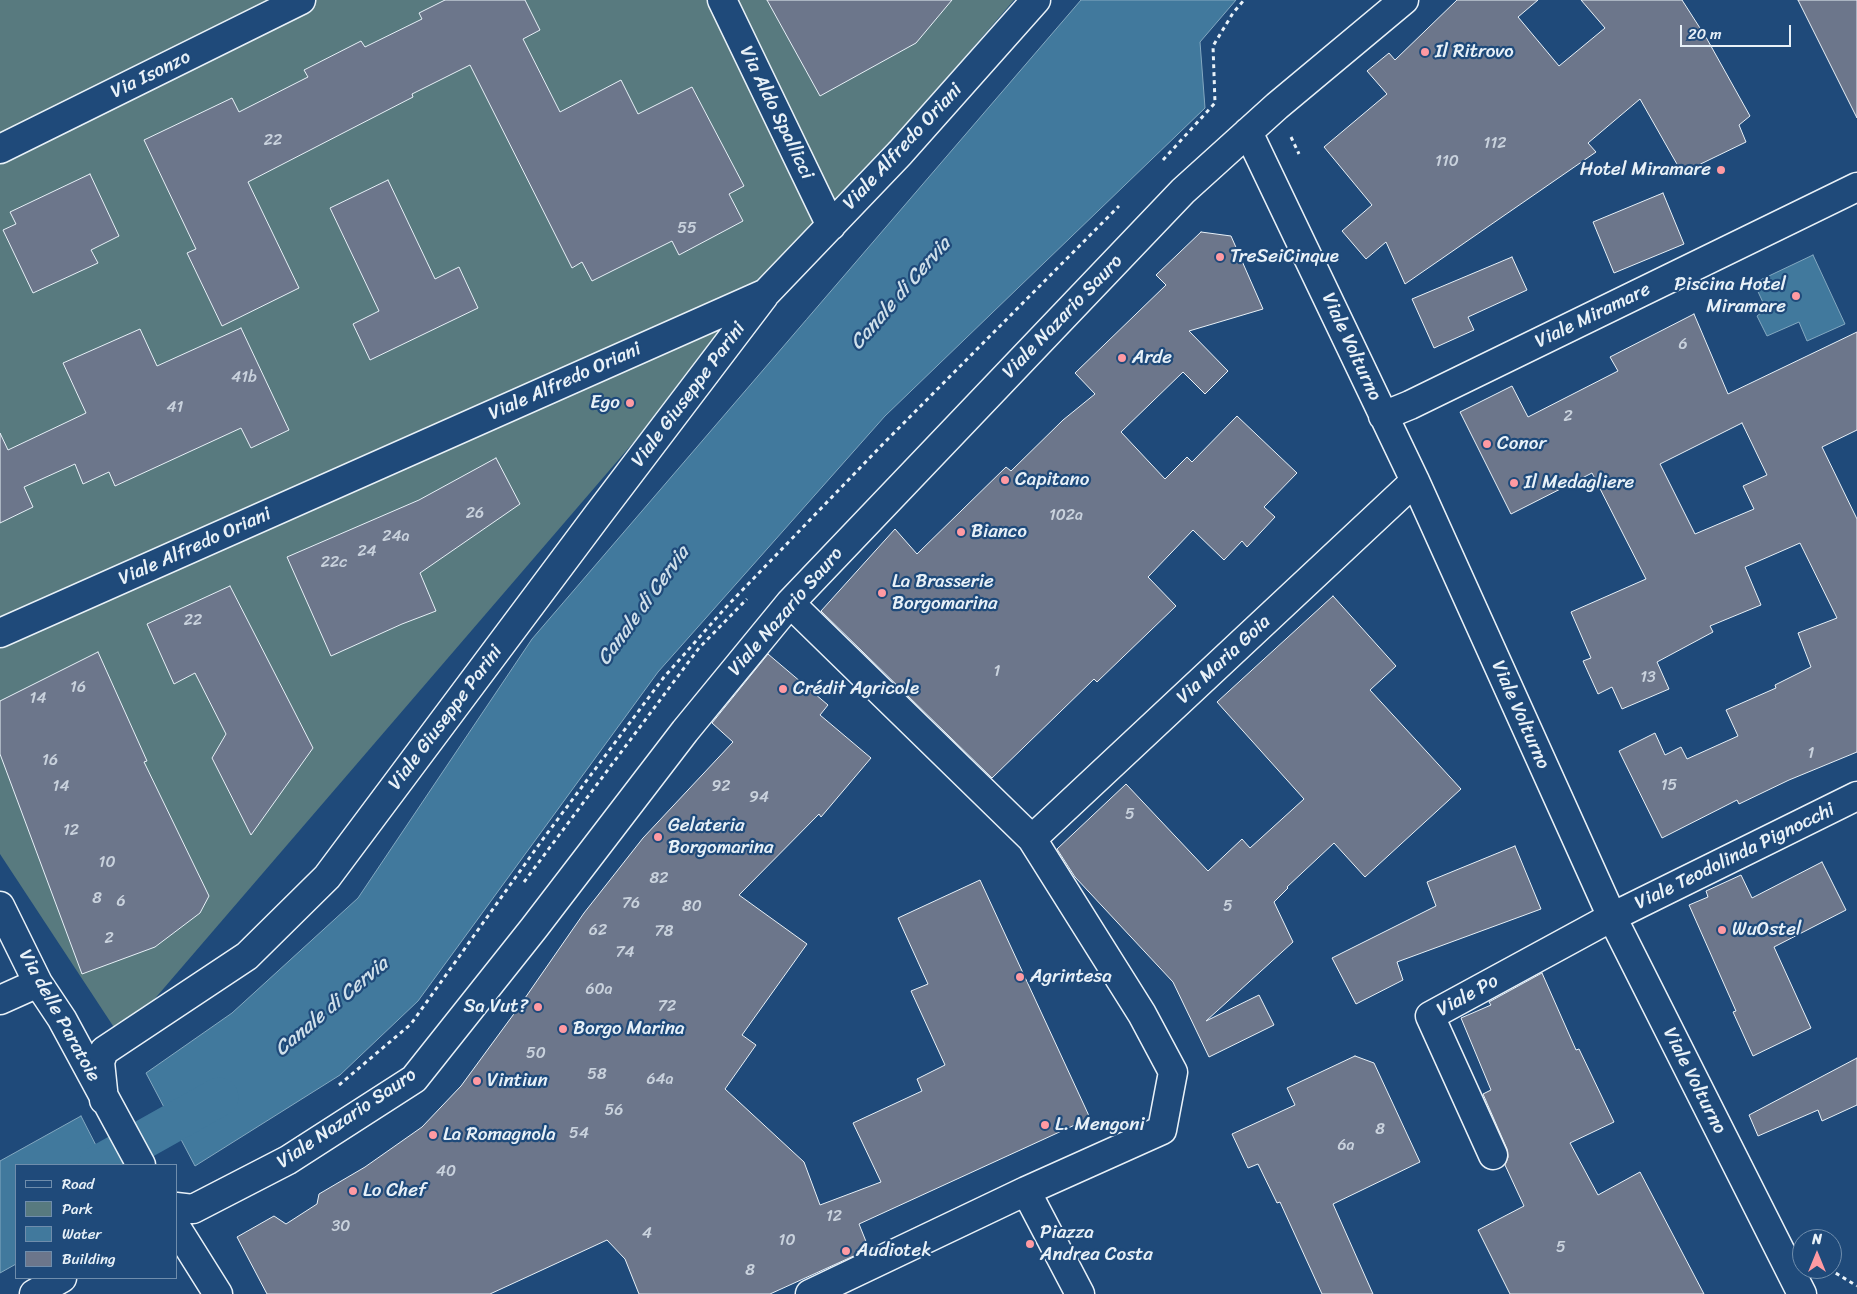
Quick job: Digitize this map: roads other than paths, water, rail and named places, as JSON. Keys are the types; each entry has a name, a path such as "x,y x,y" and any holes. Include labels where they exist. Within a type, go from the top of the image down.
{"street":[{"name":"Via Isonzo","path":"0,149 301,0"},
{"name":"Via Aldo Spallicci","path":"722,0 831,226"},
{"name":"Viale Nazario Sauro","path":"178,1207 193,1210 288,1160 414,1079 534,928 685,731 790,603 1183,191 1277,106 1404,0"},
{"name":"Viale Alfredo Oriani","path":"0,633 766,293 900,153 1033,4"},
{"name":"Viale Volturno","path":"1248,132 1415,481 1612,917 1802,1294"},
{"name":"Viale Miramare","path":"1383,416 1410,405 1857,187"},
{"name":"Viale Giuseppe Parini","path":"104,1100 100,1062 104,1051 247,956 327,877 766,293"},
{"name":"Via Maria Goia","path":"1032,839 1415,481"},
{"path":"790,603 1032,839 1142,1014 1173,1072 1162,1130 810,1294"},
{"name":"Viale Teodolinda Pignocchi","path":"1612,917 1857,796"},
{"name":"Via delle Paratoie","path":"0,906 38,983 62,1019 104,1100 140,1164"},
{"name":"Viale Po","path":"1493,1156 1430,1016 1612,917"},
{"path":"0,1000 38,983"},
{"path":"62,1019 84,1031 121,1038"},
{"path":"1026,1192 1080,1294"},
{"path":"178,1230 218,1294"},
{"path":"34,1294 60,1279"}],"water":[{"path":"1081,0 1236,0 1200,42 1205,108 885,416 658,672 418,1001 340,1075 195,1166 146,1073 232,1013 358,898 532,639"},
{"name":"Piscina Hotel Miramare","path":"1813,255 1845,324 1807,341 1799,322 1767,336 1757,316 1766,309 1754,283"},
{"path":"81,1116 105,1164 15,1164 15,1265 0,1273 0,1161"}],"waterway":[{"name":"Canale di Cervia","path":"100,1164 219,1097"}],"place":[{"name":"Il Ritrovo","path":"1425,52"},
{"name":"Hotel Miramare","path":"1721,170"},
{"name":"TreSeiCinque","path":"1220,257"},
{"name":"Piscina Hotel Miramare","path":"1796,296"},
{"name":"Arde","path":"1122,358"},
{"name":"Ego","path":"630,403"},
{"name":"Conor","path":"1487,444"},
{"name":"Capitano","path":"1005,480"},
{"name":"Il Medagliere","path":"1514,483"},
{"name":"Bianco","path":"961,532"},
{"name":"La Brasserie Borgomarina","path":"882,593"},
{"name":"Crédit Agricole","path":"783,689"},
{"name":"Gelateria Borgomarina","path":"658,837"},
{"name":"WuOstel","path":"1722,930"},
{"name":"Agrintesa","path":"1020,977"},
{"name":"Sa Vut?","path":"538,1007"},
{"name":"Borgo Marina","path":"563,1029"},
{"name":"Vintiun","path":"477,1081"},
{"name":"L. Mengoni","path":"1045,1125"},
{"name":"La Romagnola","path":"433,1135"},
{"name":"Lo Chef","path":"353,1191"},
{"name":"Piazza Andrea Costa","path":"1030,1244"},
{"name":"Audiotek","path":"846,1251"}]}
